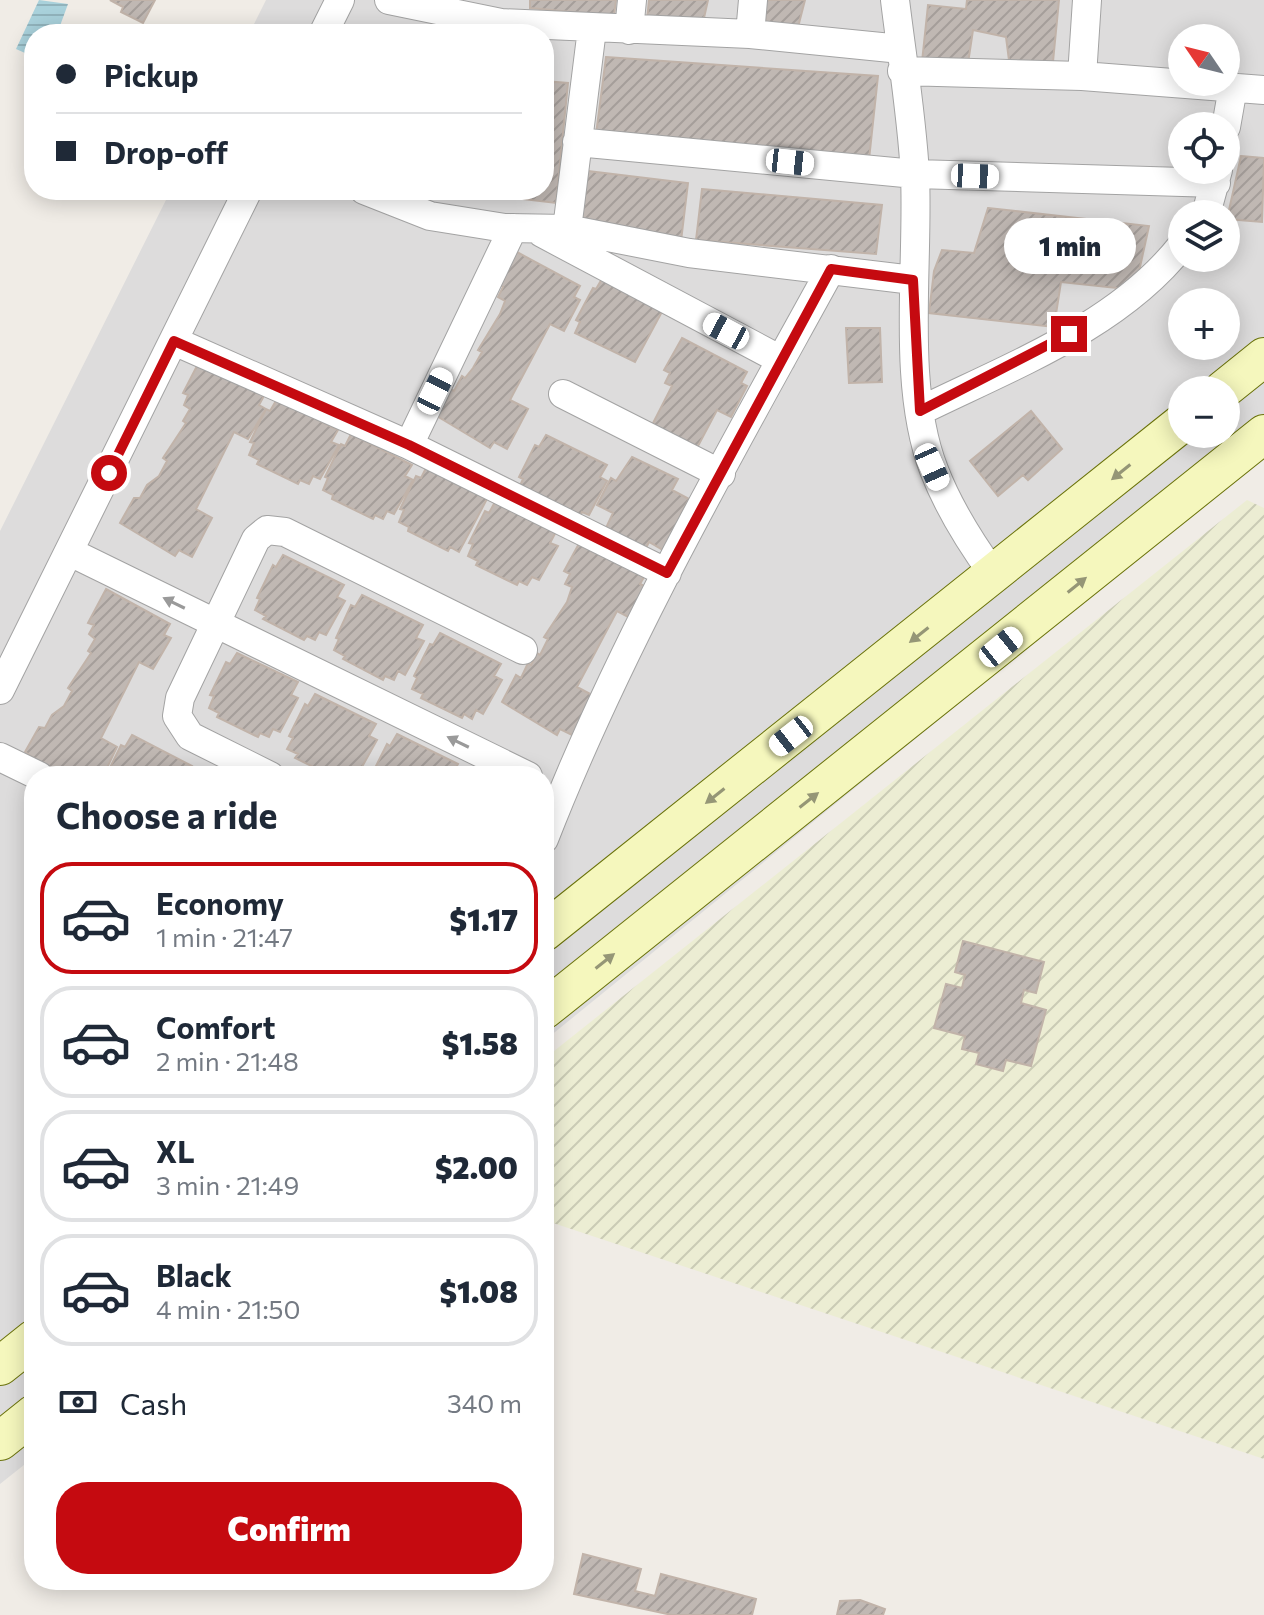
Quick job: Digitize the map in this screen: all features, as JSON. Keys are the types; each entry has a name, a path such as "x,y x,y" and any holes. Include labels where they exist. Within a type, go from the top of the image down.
{"street":[{"path":"328,24 340,0"},
{"path":"389,0 502,11 592,29 750,34 902,60 1168,82"},
{"path":"629,30 632,0"},
{"path":"750,34 753,0"},
{"path":"896,0 915,174 913,280 920,411 932,467 954,518 1001,569 1046,610"},
{"path":"1082,76 1087,0"},
{"path":"567,229 592,29"},
{"path":"1240,88 1264,90"},
{"path":"577,142 915,174 1168,177"},
{"path":"0,690 243,200"},
{"path":"389,200 430,216 523,228 567,229 689,253 913,280"},
{"path":"523,228 781,360"},
{"path":"409,445 523,228"},
{"path":"920,411 1090,322 1132,295 1168,259"},
{"path":"554,786 831,269"},
{"path":"174,341 409,445 667,573"},
{"path":"1240,376 1264,357"},
{"path":"563,394 721,474"},
{"path":"554,924 1168,434"},
{"path":"554,1002 1264,434"},
{"path":"250,766 190,736 180,725 180,698 256,539 267,530 276,529 523,650"},
{"path":"70,552 508,766"},
{"path":"963,600 1001,647"},
{"path":"0,757 24,769"},
{"path":"0,1366 24,1347"},
{"path":"0,1441 24,1422"}],"shaded area":[{"path":"266,0 1264,0 1264,455 554,1033 554,766 24,766 24,1465 0,1484 0,531 166,200 554,200 554,24 254,24"}],"green space":[{"path":"1247,500 1264,508 1264,1459 554,1223 554,1051"}],"water":[{"path":"39,0 68,4 61,24 28,24"},
{"path":"24,32 24,53 16,49"}],"building":[{"path":"110,0 155,0 143,23 121,12 123,7"},
{"path":"530,0 616,0 614,16 530,8"},
{"path":"649,0 708,0 702,27 647,20"},
{"path":"766,0 805,0 796,35 765,32"},
{"path":"967,0 1059,0 1052,72 1010,68 1006,37 973,30 967,70 922,62 928,5 966,9"},
{"path":"606,57 878,76 868,169 595,142"},
{"path":"554,82 568,83 556,203 531,200 554,200"},
{"path":"1241,156 1264,158 1262,222 1240,220 1240,200 1231,200 1235,184 1240,184"},
{"path":"588,171 688,183 681,241 581,226"},
{"path":"702,189 882,205 876,254 696,240"},
{"path":"988,208 1149,226 1135,290 1061,282 1054,327 929,313 934,271 942,250 974,253"},
{"path":"515,251 580,286 574,297 580,300 564,331 550,324 510,400 528,409 507,449 494,442 490,448 435,415 449,388 454,391 482,352 478,350 505,301 498,297 503,287 498,284"},
{"path":"603,277 664,308 635,362 575,333 580,322 576,320 593,288 596,289"},
{"path":"846,328 880,328 882,382 849,383"},
{"path":"682,338 747,372 741,383 747,386 731,417 717,410 697,448 652,425 672,386 665,383 670,373 664,370"},
{"path":"200,360 265,394 259,405 266,409 248,439 234,432 196,509 212,518 192,557 179,550 175,556 120,523 134,498 140,498 147,485 159,476 167,461 163,458 186,423 183,421 190,409 184,405 188,395 183,393"},
{"path":"277,399 338,430 331,442 339,445 320,479 313,476 309,484 300,480 298,484 257,464 259,460 249,455 254,443 250,442 266,409 270,411"},
{"path":"1031,411 1062,449 1028,480 1023,475 998,496 970,461"},
{"path":"351,434 412,465 405,476 413,480 394,514 387,511 383,519 375,515 373,519 332,499 333,495 323,490 328,478 325,477 341,444 345,446"},
{"path":"546,435 607,465 600,477 607,481 589,515 582,512 578,520 518,490 523,479 519,477 535,445 539,447"},
{"path":"632,457 678,479 672,490 689,499 663,550 649,542 645,550 605,530 613,513 597,505 611,478 616,481"},
{"path":"427,466 488,497 459,552 450,547 448,551 408,531 409,527 399,522 404,510 400,509 416,476 421,478"},
{"path":"496,500 557,530 550,543 558,546 539,580 532,577 527,585 519,581 517,585 476,565 478,561 468,556 473,544 469,543 485,511 489,513"},
{"path":"582,538 647,572 640,584 647,587 630,618 617,611 577,687 594,696 574,736 560,729 557,735 502,702 516,675 521,678 528,663 531,665 537,653 540,655 548,639 544,637 567,602 572,587 565,584 570,574 564,571"},
{"path":"283,555 344,585 337,597 345,601 326,635 319,632 315,640 307,636 304,640 263,619 266,616 255,610 260,599 257,598 273,565 276,567"},
{"path":"106,589 170,624 164,635 171,638 153,669 139,662 101,738 117,747 108,766 46,766 25,752 39,727 45,728 52,715 64,706 72,691 68,688 91,653 88,651 95,639 89,634 94,625 88,623"},
{"path":"362,595 423,625 416,638 424,641 405,675 398,671 394,680 385,676 383,680 343,659 345,656 334,650 351,605 355,607"},
{"path":"440,633 501,664 494,676 502,680 483,714 476,710 472,719 464,714 462,718 421,698 423,694 412,689 417,678 414,676 430,644 433,645"},
{"path":"237,653 298,682 291,695 298,698 280,732 273,729 269,737 260,733 258,737 217,717 219,713 209,708 214,696 210,695 226,662 230,664"},
{"path":"315,694 376,724 369,736 377,740 362,766 311,766 295,758 298,754 287,749 293,738 289,736 305,704 308,706"},
{"path":"397,734 458,764 376,766 387,744 390,746"},
{"path":"132,735 192,766 111,766 121,745 125,747"},
{"path":"963,941 1044,962 1036,993 1024,990 1021,1003 1046,1010 1031,1066 1006,1060 1003,1071 976,1064 979,1053 962,1049 965,1036 934,1028 946,984 962,988 965,975 955,972"},
{"path":"583,1554 641,1569 635,1591 655,1596 661,1574 756,1599 752,1615 672,1615 574,1594"},
{"path":"860,1600 885,1609 883,1615 837,1615 840,1601"}],"route":[{"path":"109,473 174,341 409,445 667,573 831,269 913,280 920,411 1069,334"}]}
